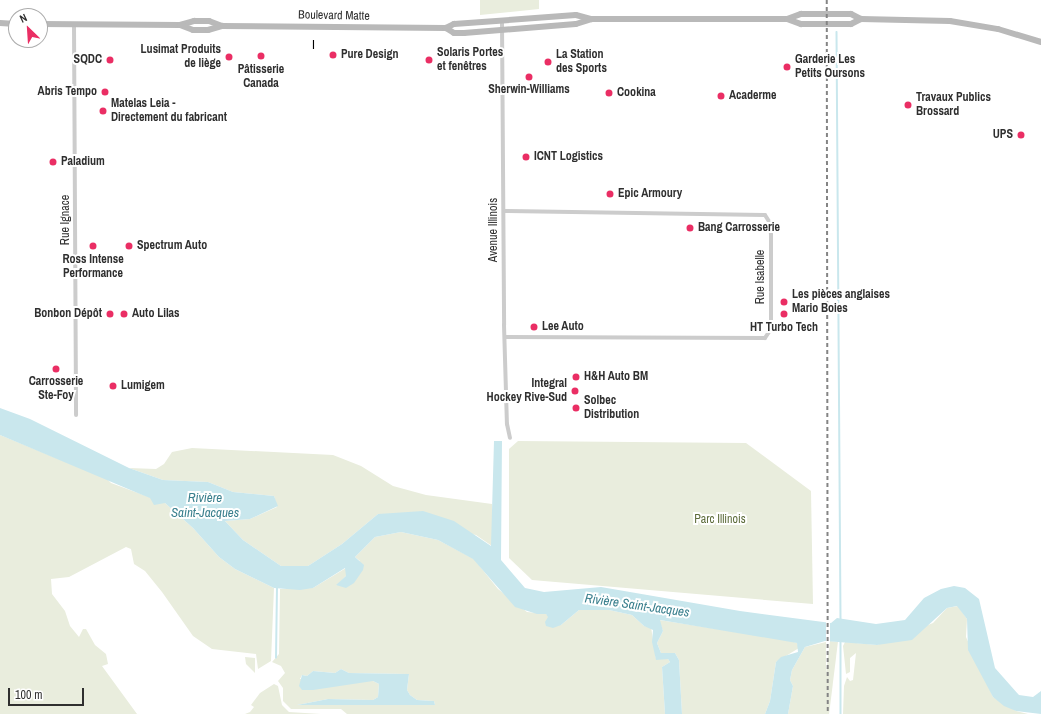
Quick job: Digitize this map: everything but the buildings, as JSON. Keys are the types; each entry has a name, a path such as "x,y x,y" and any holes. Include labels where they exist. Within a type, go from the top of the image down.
{"main road":[{"name":"Boulevard Matte","path":"48,24 180,25 194,21 209,21 222,26 446,28 454,24 502,22 576,15 591,19 787,19 801,14 851,14 861,19 926,19 966,23 998,29 1041,42"},
{"name":"Boulevard Matte","path":"446,28 454,33 502,31 576,24 591,19"},
{"name":"Boulevard Matte","path":"787,19 801,24 851,24 861,19"}],"street":[{"name":"Avenue Illinois","path":"502,22 507,424 510,438"},
{"name":"Rue Ignace","path":"74,24 76,416"},
{"name":"Rue Isabelle","path":"505,212 765,215 770,223 771,241 771,329 765,338 506,338"}],"green space":[{"path":"480,0 539,0 539,9 480,15"},
{"path":"0,435 107,479 111,483 165,503 193,528 219,557 235,569 274,588 271,661 258,669 256,654 212,649 193,636 162,592 145,571 134,564 131,549 126,547 69,577 51,579 52,594 65,611 70,626 79,637 83,629 86,629 95,645 106,654 108,664 102,666 137,714 0,714"},
{"name":"Parc Illinois","path":"518,441 746,443 811,491 813,604 532,580 509,558 509,449"},
{"path":"192,448 333,455 361,466 393,486 426,495 492,504 492,546 476,535 378,514 342,544 308,566 281,566 243,540 225,521 250,519 277,507 274,496 233,492 208,482 163,480 129,468 156,469 164,464 172,452"},
{"path":"401,532 438,540 474,559 498,589 527,612 546,614 561,625 579,610 609,610 632,615 644,626 651,627 656,659 668,659 670,662 662,667 665,714 347,714 341,709 291,709 283,701 283,688 278,681 285,673 281,666 272,662 279,654 280,589 313,588 346,568 346,576 360,561 355,557 375,537","holes":["341,669 349,673 409,674 407,690 410,695 417,700 434,701 435,705 297,705 328,699 373,700 378,697 379,684 373,681 300,679 302,675 307,676 313,671 335,673"]},
{"path":"958,606 967,619 966,637 993,697 1016,711 1028,714 843,714 844,686 847,677 850,681 853,680 856,653 850,658 850,672 846,674 843,646 845,642 877,645 933,623 947,608"},
{"path":"659,620 788,640 797,643 799,648 776,662 770,701 765,714 682,714 679,660 675,653 661,653 657,643 663,631"},
{"path":"830,641 838,642 829,714 821,713"},
{"path":"826,642 826,714 788,714 793,686 790,680 792,670 805,647"},
{"path":"245,657 255,658 255,673 246,664"},
{"path":"274,684 278,686 282,705 289,712 321,714 245,714 250,712 254,707 251,705 260,693"}],"water":[{"name":"Rivière Saint-Jacques","path":"0,408 30,419 129,468 163,480 208,482 233,492 274,496 278,506 250,519 225,521 243,540 281,566 308,566 342,544 378,514 423,511 454,521 491,546 494,441 502,441 501,560 525,588 544,592 601,587 740,611 831,623 837,618 876,624 905,620 924,598 941,589 954,586 965,588 979,599 995,668 1019,695 1033,697 1041,691 1041,714 1016,711 1004,706 993,697 968,650 967,619 957,606 947,608 912,640 877,645 825,641 805,647 792,670 790,680 793,686 788,714 765,714 770,701 776,662 781,657 798,652 797,643 660,620 663,631 657,643 661,653 675,653 679,660 682,714 665,714 662,667 670,662 668,659 656,660 652,642 653,630 644,626 632,615 609,610 579,610 561,625 553,628 546,626 545,622 548,617 546,614 537,614 515,607 473,559 438,540 401,532 375,537 355,557 364,565 363,570 354,583 346,588 336,585 346,576 345,568 313,588 300,590 274,588 235,569 219,557 193,528 165,503 154,505 150,498 0,435"},
{"path":"341,669 349,673 409,674 407,690 410,695 417,700 434,701 435,705 297,705 328,699 373,700 378,697 379,684 373,681 313,690 302,690 299,686 302,675 307,676 313,671 335,673"}],"pier":[{"path":"826,622 830,622 830,642 826,642"}],"waterway":[{"path":"837,32 841,620"},
{"path":"276,658 277,588"},
{"path":"841,640 841,714"}],"railway":[{"path":"827,0 828,714"}],"place":[{"name":"Pure Design","path":"333,55"},
{"name":"Pâtisserie Canada","path":"261,56"},
{"name":"Lusimat Produits de liège","path":"229,57"},
{"name":"SQDC","path":"110,60"},
{"name":"Solaris Portes et fenêtres","path":"429,60"},
{"name":"La Station des Sports","path":"548,62"},
{"name":"Garderie Les Petits Oursons","path":"787,67"},
{"name":"Sherwin-Williams","path":"529,77"},
{"name":"Abris Tempo","path":"105,92"},
{"name":"Cookina","path":"609,93"},
{"name":"Acaderme","path":"721,96"},
{"name":"Travaux Publics Brossard","path":"908,105"},
{"name":"Matelas Leia - Directement du fabricant","path":"103,111"},
{"name":"UPS","path":"1021,135"},
{"name":"ICNT Logistics","path":"526,157"},
{"name":"Paladium","path":"53,162"},
{"name":"Epic Armoury","path":"610,194"},
{"name":"Bang Carrosserie","path":"690,228"},
{"name":"Ross Intense Performance","path":"93,246"},
{"name":"Spectrum Auto","path":"129,246"},
{"name":"Les pièces anglaises Mario Boies","path":"784,302"},
{"name":"Bonbon Dépôt","path":"110,314"},
{"name":"Auto Lilas","path":"124,314"},
{"name":"HT Turbo Tech","path":"784,314"},
{"name":"Lee Auto","path":"534,327"},
{"name":"Carrosserie Ste-Foy","path":"56,369"},
{"name":"H&H Auto BM","path":"576,377"},
{"name":"Lumigem","path":"113,386"},
{"name":"Integral Hockey Rive-Sud","path":"575,391"},
{"name":"Solbec Distribution","path":"576,408"}],"district":[{"name":"I","path":"314,45"}]}
